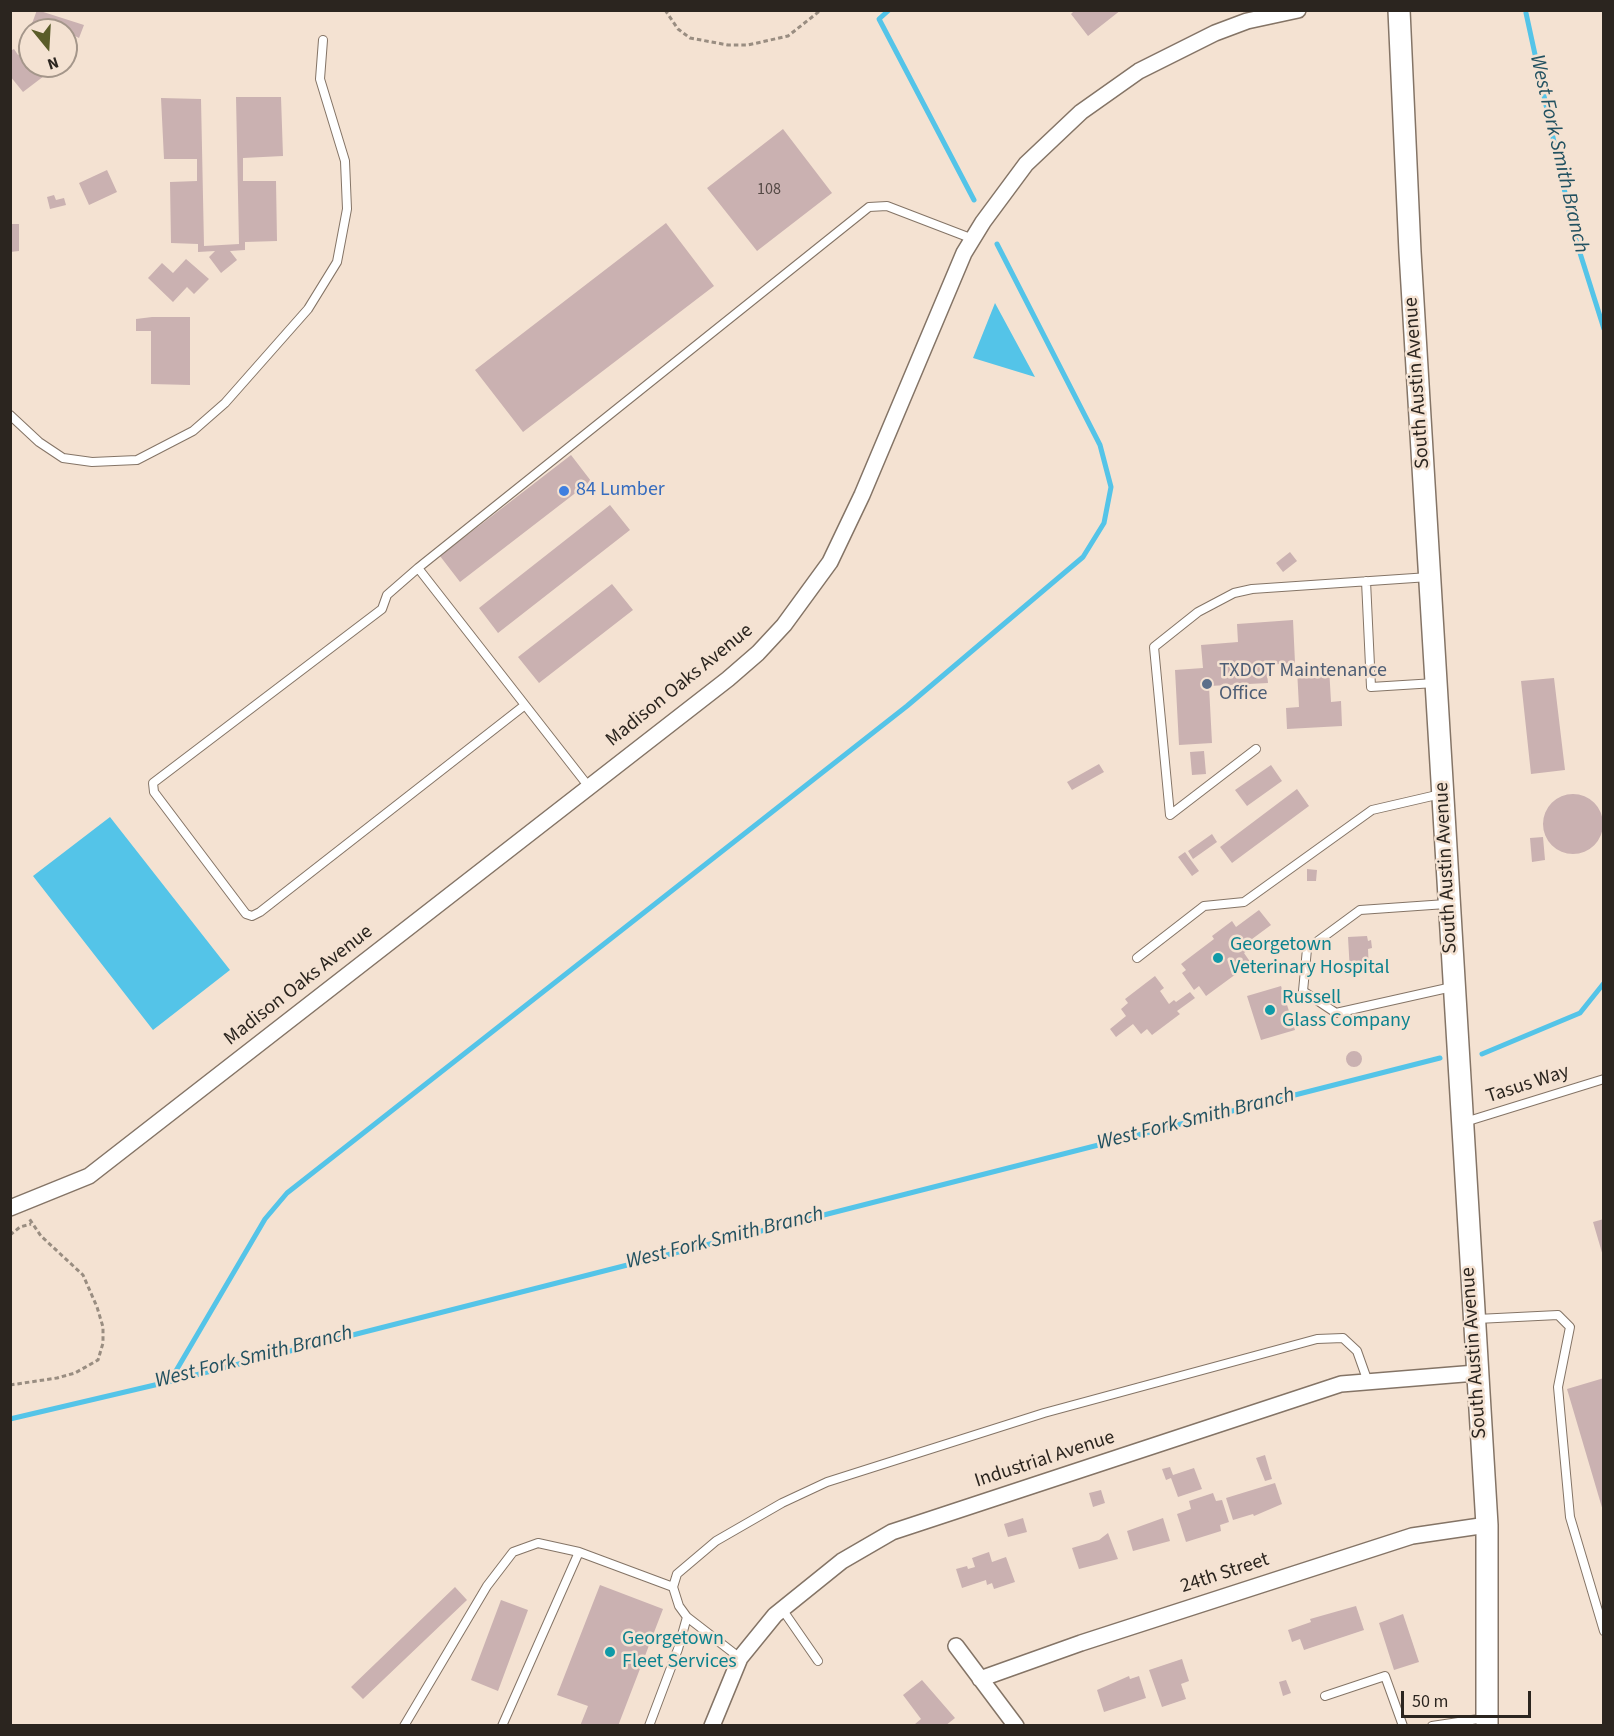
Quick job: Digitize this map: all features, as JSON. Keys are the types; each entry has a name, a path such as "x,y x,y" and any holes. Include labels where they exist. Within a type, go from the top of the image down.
{"main road":[{"name":"South Austin Avenue","path":"1399,10 1410,252 1476,1373 1487,1525 1487,1722"}],"street":[{"name":"Madison Oaks Avenue","path":"10,1208 89,1176 735,673 784,625 809,594 847,529 947,289 973,239 1026,164 1053,136 1105,93 1139,71 1215,33 1268,13 1298,10"},
{"name":"Industrial Avenue","path":"712,1725 740,1658 782,1609 842,1561 892,1532 1341,1384 1476,1373"},
{"name":"24th Street","path":"980,1678 1412,1536 1487,1525"},
{"path":"956,1646 1016,1725"}],"lane":[{"path":"10,415 39,441 63,458 92,462 137,460 193,431 225,403 308,309 337,262 347,209 345,161 320,79 323,40"},
{"path":"525,705 252,916 246,914 154,792 153,783 382,609 387,595 418,568 869,207 887,206 973,239"},
{"path":"418,568 590,787"},
{"path":"1256,749 1170,815 1154,647 1198,612 1234,593 1252,589 1430,577"},
{"path":"1366,581 1371,687 1437,683"},
{"path":"1137,958 1204,906 1245,902 1372,810 1443,794"},
{"path":"1450,904 1360,910 1307,949 1303,991 1336,1013 1454,987"},
{"name":"Tasus Way","path":"1463,1123 1604,1079"},
{"path":"1473,1319 1558,1315 1570,1326 1558,1387 1570,1517 1604,1631"},
{"path":"740,1658 687,1617 679,1606 673,1587 677,1574 716,1541 782,1503 826,1482 1044,1413 1317,1339 1343,1338 1357,1351 1368,1382"},
{"path":"404,1725 486,1586 513,1552 538,1543 579,1552 673,1587"},
{"path":"502,1725 579,1552"},
{"path":"782,1609 818,1661"},
{"path":"650,1725 678,1649 687,1617"},
{"path":"1325,1696 1385,1676 1403,1725"},
{"path":"1432,1725 1487,1722"}],"path":[{"path":"665,10 678,29 690,38 728,45 748,45 788,36 821,10"},
{"path":"10,1385 75,1373 98,1360 103,1343 103,1327 98,1307 83,1275 31,1224 28,1215"},
{"path":"10,1235 20,1227 31,1224"}],"water":[{"path":"995,303 1035,377 973,358"},
{"path":"110,817 230,970 153,1030 33,876"}],"building":[{"path":"37,10 62,18 34,18"},
{"path":"1075,10 1121,10 1088,36 1071,14"},
{"path":"78,23 84,25 78,38"},
{"path":"14,49 18,55 18,78 41,78 23,92 10,76 10,51"},
{"path":"236,97 281,97 283,156 243,158 243,181 276,181 277,241 245,242 245,250 230,251 237,260 221,273 209,257 215,251 198,252 198,244 171,243 170,182 197,181 197,159 164,159 161,98 201,99 204,246 239,244"},
{"path":"783,129 832,193 757,251 707,188"},
{"path":"107,170 117,192 89,205 79,183"},
{"path":"54,195 56,200 64,198 66,205 50,209 47,197"},
{"path":"666,223 714,286 523,432 475,370"},
{"path":"10,224 19,224 19,251 10,252"},
{"path":"186,259 209,279 194,294 187,287 173,302 148,278 162,263 173,273"},
{"path":"190,317 190,385 151,384 151,331 136,331 136,319"},
{"path":"571,455 591,481 460,582 440,556"},
{"path":"610,505 630,530 498,633 479,608"},
{"path":"1290,552 1297,561 1283,572 1276,563"},
{"path":"612,584 633,610 539,683 518,657"},
{"name":"TXDOT Maintenance Office","path":"1293,620 1295,663 1266,665 1268,683 1209,686 1212,743 1179,745 1175,670 1203,668 1201,645 1238,642 1237,624"},
{"path":"1329,667 1331,702 1341,701 1342,726 1287,729 1286,708 1299,707 1297,669"},
{"path":"1554,678 1565,770 1531,774 1521,681"},
{"path":"1204,751 1206,774 1192,775 1190,752"},
{"path":"1099,764 1104,772 1072,790 1067,782"},
{"path":"1271,765 1282,781 1247,806 1235,790"},
{"path":"1297,789 1309,806 1232,863 1220,847"},
{"path":"1573,794 1594,803 1603,824 1594,845 1573,854 1552,845 1543,824 1552,803"},
{"path":"1212,834 1217,842 1193,859 1188,851"},
{"path":"1543,837 1545,860 1532,862 1530,838"},
{"path":"1185,852 1199,871 1192,876 1178,857"},
{"path":"1307,869 1317,870 1316,881 1307,881"},
{"name":"Georgetown Veterinary Hospital","path":"1259,910 1271,925 1248,942 1252,947 1244,953 1251,963 1206,996 1199,986 1194,990 1182,973 1186,970 1181,964 1214,939 1212,936 1232,921 1236,927"},
{"path":"1367,936 1368,941 1371,940 1372,948 1368,949 1369,971 1350,972 1348,937"},
{"name":"Georgetown Veterinary Hospital","path":"1155,976 1164,988 1160,991 1169,1004 1190,992 1195,998 1177,1011 1180,1014 1152,1035 1147,1029 1141,1034 1133,1024 1116,1037 1110,1029 1126,1016 1121,1009 1128,1003 1125,999"},
{"name":"Russell Glass Company","path":"1281,986 1295,1030 1261,1040 1247,996"},
{"path":"1354,1051 1362,1059 1354,1067 1346,1059"},
{"path":"1604,1219 1604,1255 1603,1256 1593,1222"},
{"path":"1604,1378 1604,1511 1603,1511 1567,1389"},
{"path":"1265,1455 1272,1479 1265,1481 1256,1458"},
{"path":"1170,1467 1173,1475 1194,1468 1202,1489 1178,1497 1171,1478 1166,1480 1162,1469"},
{"path":"1275,1483 1282,1504 1254,1516 1253,1514 1233,1520 1226,1498"},
{"path":"1101,1490 1105,1503 1093,1507 1089,1493"},
{"path":"1213,1493 1216,1501 1222,1500 1229,1522 1220,1525 1221,1531 1186,1542 1177,1514 1191,1509 1189,1501"},
{"path":"1023,1518 1027,1532 1008,1537 1004,1524"},
{"path":"1163,1518 1170,1541 1133,1551 1127,1531"},
{"path":"1108,1533 1118,1559 1079,1569 1072,1548 1099,1540"},
{"path":"989,1552 992,1562 1006,1557 1015,1582 994,1589 992,1583 987,1585 986,1580 962,1588 956,1569 967,1566 968,1569 975,1567 972,1558"},
{"name":"Georgetown Fleet Services","path":"600,1585 663,1609 618,1726 580,1726 588,1706 557,1695"},
{"path":"455,1587 467,1600 363,1699 351,1687"},
{"path":"501,1600 528,1610 498,1691 471,1680"},
{"path":"1356,1606 1364,1630 1304,1650 1300,1639 1292,1642 1288,1630 1311,1622 1310,1619"},
{"path":"1403,1614 1419,1662 1394,1670 1379,1623"},
{"path":"1182,1659 1189,1681 1181,1684 1186,1699 1162,1707 1149,1670"},
{"path":"1129,1676 1130,1679 1139,1676 1146,1698 1104,1712 1097,1690"},
{"path":"922,1680 955,1718 945,1726 915,1724 921,1719 903,1695"},
{"path":"1286,1680 1291,1693 1283,1696 1279,1682"}],"waterway":[{"path":"889,10 879,19 974,200"},
{"name":"West Fork Smith Branch","path":"1526,13 1574,234 1604,329"},
{"path":"170,1381 265,1219 287,1193 907,706 1083,557 1104,523 1111,487 1100,445 997,244"},
{"name":"West Fork Smith Branch","path":"1482,1054 1580,1013 1604,983"},
{"name":"West Fork Smith Branch","path":"10,1419 176,1380 1440,1058"}],"place":[{"name":"84 Lumber","path":"564,491"},
{"name":"TXDOT Maintenance Office","path":"1207,684"},
{"name":"Georgetown Veterinary Hospital","path":"1218,958"},
{"name":"Russell Glass Company","path":"1270,1010"},
{"name":"Georgetown Fleet Services","path":"610,1652"}]}
